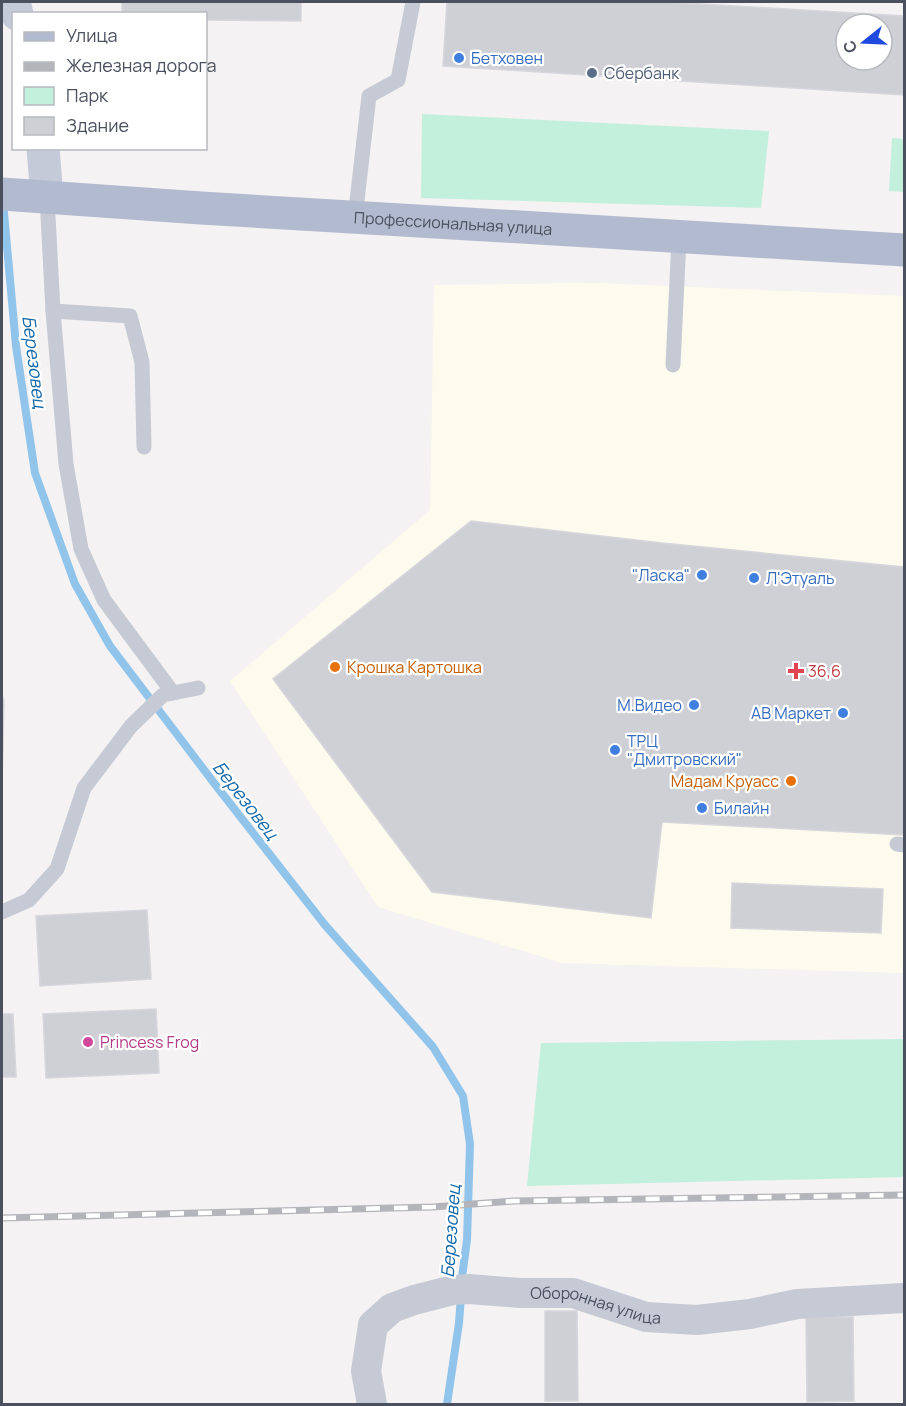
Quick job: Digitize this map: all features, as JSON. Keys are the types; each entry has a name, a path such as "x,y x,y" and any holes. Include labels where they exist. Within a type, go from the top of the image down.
{"main road":[{"name":"Профессиональная улица","path":"22,195 355,218 904,250"}],"street":[{"path":"22,195 42,150"},
{"name":"Оборонная улица","path":"372,1404 366,1371 372,1325 392,1308 414,1300 461,1290 573,1293 646,1317 697,1320 750,1314 797,1304 904,1298"}],"lane":[{"path":"355,218 369,96 398,80 413,2"},
{"path":"22,195 52,311 66,464 81,549 105,600 168,694"},
{"path":"673,365 680,238"},
{"path":"52,311 130,316 142,362 144,447"},
{"path":"2,912 29,900 57,869 84,788 131,726 168,694 198,688"}],"shaded area":[{"path":"597,283 904,296 904,973 562,963 378,907 230,681 430,510 434,285"}],"green space":[{"path":"422,114 769,131 761,208 421,198"},
{"path":"892,138 904,139 904,192 889,191"},
{"path":"904,1039 904,1177 527,1186 541,1043"}],"building":[{"path":"122,2 301,2 301,21 207,20 207,12 122,12"},
{"path":"447,2 668,2 837,12 834,12 834,72 894,72 894,15 904,16 904,95 443,66"},
{"name":"ТРЦ \"Дмитровский\"","path":"471,521 904,567 904,835 662,822 651,918 432,892 273,679"},
{"path":"2,696 4,701 2,789"},
{"path":"732,883 883,889 881,933 731,928"},
{"path":"147,910 151,979 40,986 36,916"},
{"path":"156,1009 159,1073 46,1078 43,1014"},
{"path":"2,1014 13,1014 16,1077 2,1077"},
{"path":"545,1311 577,1311 578,1401 545,1401"},
{"path":"806,1317 853,1317 854,1401 807,1402"}],"waterway":[{"name":"Березовец","path":"3,202 16,346 35,473 75,584 110,646 325,925 433,1047 463,1096 470,1144 467,1240 461,1284"},
{"name":"Березовец","path":"447,1404 461,1296"}],"railway":[{"path":"2,1218 433,1207 514,1201 904,1195"}],"place":[{"name":"Бетховен","path":"459,58"},
{"name":"Сбербанк","path":"592,73"},
{"name":"\"Ласка\"","path":"702,575"},
{"name":"Л'Этуаль","path":"754,578"},
{"name":"Крошка Картошка","path":"335,667"},
{"name":"36,6","path":"796,671"},
{"name":"М.Видео","path":"694,705"},
{"name":"АВ Маркет","path":"843,713"},
{"name":"ТРЦ \"Дмитровский\"","path":"615,750"},
{"name":"Мадам Круасс","path":"791,781"},
{"name":"Билайн","path":"702,808"},
{"name":"Princess Frog","path":"88,1042"}]}
